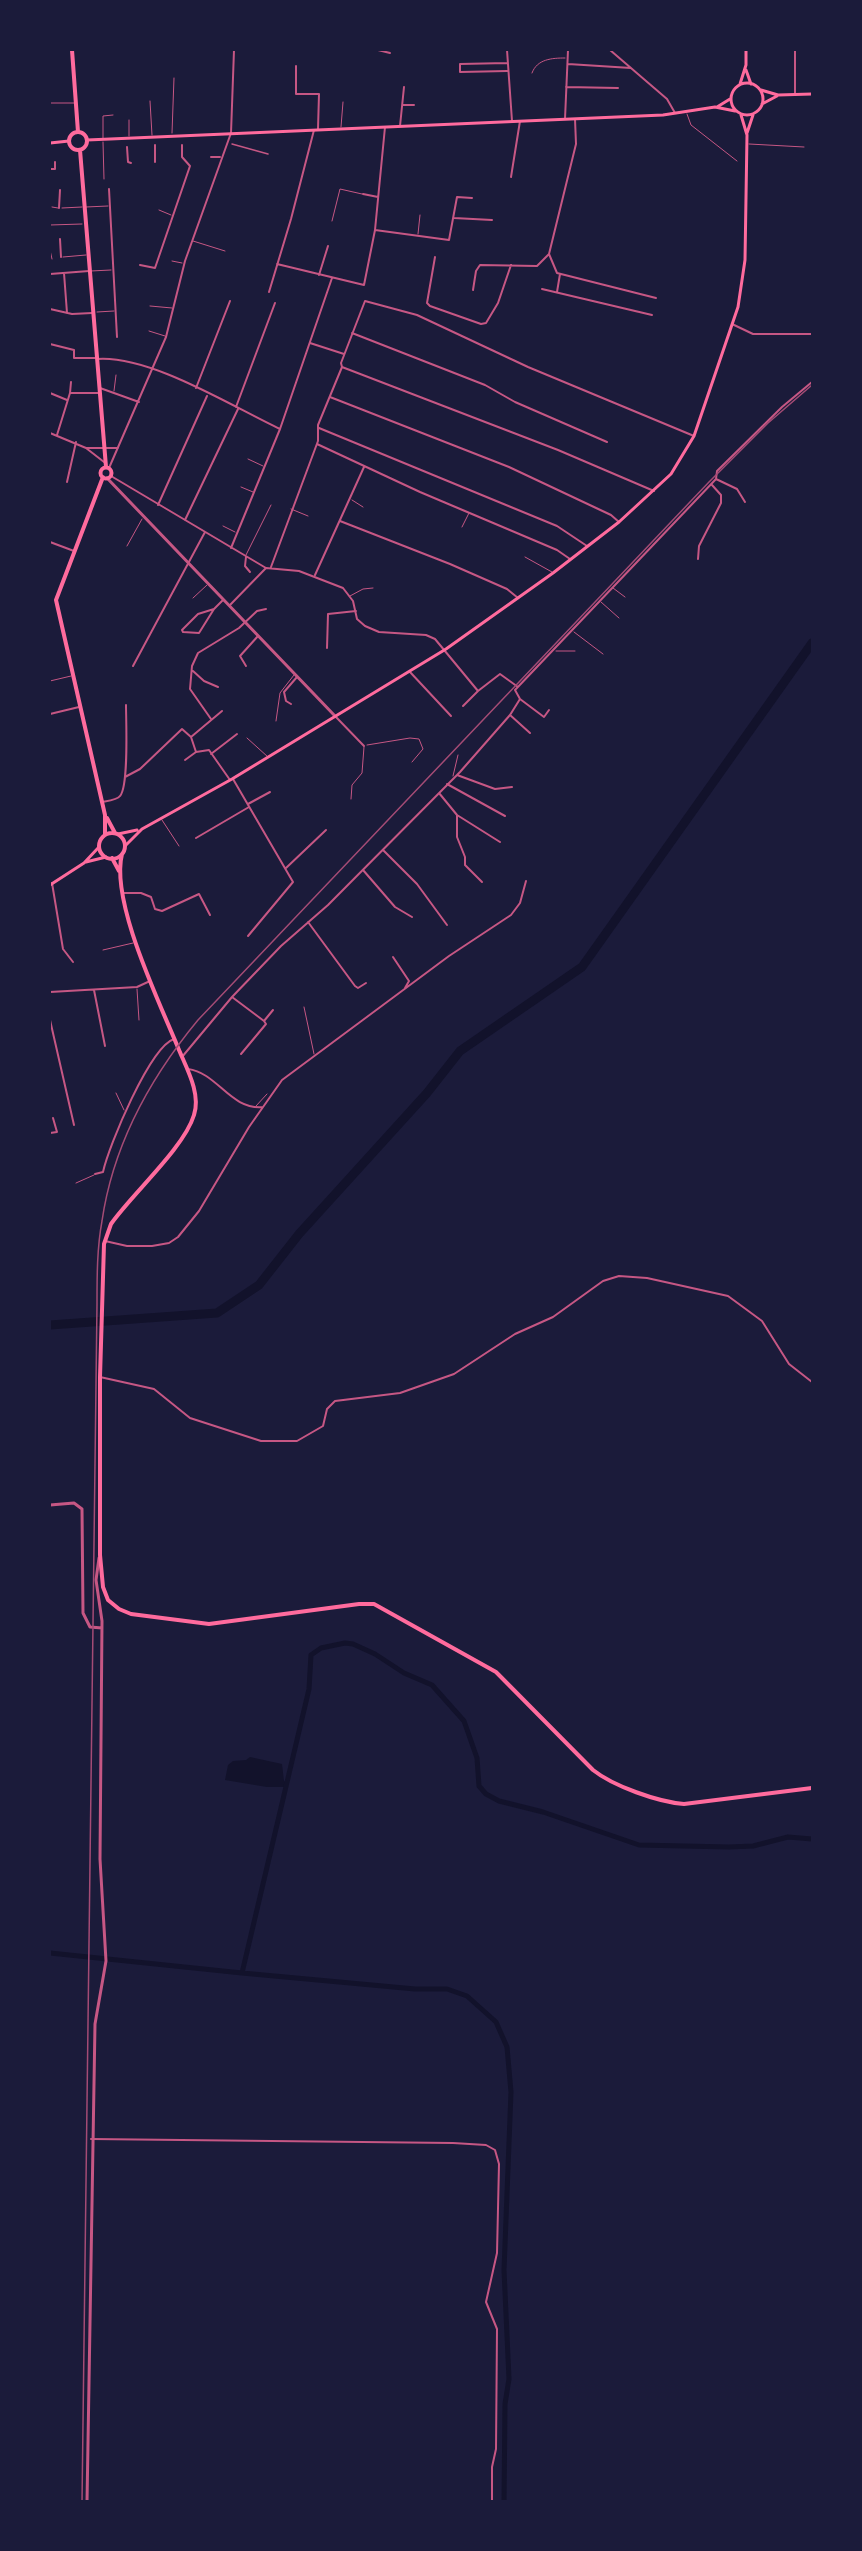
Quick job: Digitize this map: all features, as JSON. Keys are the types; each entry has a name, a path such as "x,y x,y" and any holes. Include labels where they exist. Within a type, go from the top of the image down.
{"main road":[{"path":"72,50 78,132"},
{"path":"746,50 746,65 751,84"},
{"path":"735,111 730,99 740,84 746,65"},
{"path":"740,84 751,84 778,95 813,94"},
{"path":"759,89 762,104"},
{"path":"778,95 762,104 753,114 747,135 743,283 732,324 694,436 680,462 654,491 619,522 519,599 410,671 231,779 142,829 125,846 122,854 121,875 135,942 187,1069 196,1098 192,1121 168,1156 116,1217 105,1242 100,1359 100,1555 106,1596 115,1606 131,1614 216,1624 359,1604 374,1604 491,1668 604,1779 669,1802 703,1803 813,1788"},
{"path":"715,107 730,99"},
{"path":"87,140 575,119 675,113 715,107 735,111 741,115 753,114"},
{"path":"741,115 747,135"},
{"path":"78,132 83,134 87,140 87,145 80,150"},
{"path":"78,132 72,135 69,141 71,147 80,150"},
{"path":"50,143 69,141"},
{"path":"50,884 84,863 99,848 100,840 105,834 105,815 56,600 74,551 107,477 102,448 80,150"},
{"path":"106,466 101,472 107,477"},
{"path":"105,815 125,846"},
{"path":"105,834 142,829"},
{"path":"99,848 106,857"},
{"path":"84,863 122,854"},
{"path":"112,858 121,875"}],"street":[{"path":"50,433 76,442 106,466 118,448 154,370 166,337 184,264 231,133 234,50"},
{"path":"378,50 390,53"},
{"path":"507,50 507,71 511,81 512,121"},
{"path":"565,119 568,50"},
{"path":"610,50 666,99 675,113"},
{"path":"795,50 795,95"},
{"path":"507,63 460,64 460,72 507,71"},
{"path":"567,64 631,68"},
{"path":"268,292 316,130 319,94 296,94 296,66"},
{"path":"400,126 404,87"},
{"path":"566,87 618,88"},
{"path":"403,105 414,105"},
{"path":"473,290 480,265 539,266 549,254 576,144 575,119"},
{"path":"511,177 520,121"},
{"path":"277,264 364,285 375,230 385,127"},
{"path":"232,144 268,154"},
{"path":"155,145 155,162"},
{"path":"140,265 155,268 190,166 182,157 182,145"},
{"path":"127,147 128,162 131,164"},
{"path":"211,157 221,157"},
{"path":"50,169 55,169 55,162"},
{"path":"109,189 108,206 117,337"},
{"path":"59,208 60,190"},
{"path":"363,194 378,197"},
{"path":"375,230 417,237 450,239 457,197 472,198"},
{"path":"454,218 492,220"},
{"path":"60,239 61,257"},
{"path":"319,275 328,246"},
{"path":"549,254 557,273 656,298"},
{"path":"435,257 427,303 481,324 486,323 495,311 511,265"},
{"path":"50,274 89,271"},
{"path":"64,273 67,313"},
{"path":"556,292 560,274"},
{"path":"231,548 280,429 332,278"},
{"path":"542,289 652,315"},
{"path":"196,389 230,301"},
{"path":"271,567 316,444 318,428 342,368 344,354 365,301 417,315 547,376 694,436"},
{"path":"184,521 237,409 274,303"},
{"path":"50,309 67,313 92,313"},
{"path":"732,324 753,334 813,334"},
{"path":"352,333 485,385 515,402 607,442"},
{"path":"309,343 344,354"},
{"path":"50,344 74,350 74,358 115,358 154,370 280,429"},
{"path":"342,368 558,450 654,491"},
{"path":"57,435 70,393 71,382"},
{"path":"549,710 544,717 520,699 515,690 716,479 717,471 744,443 813,382"},
{"path":"70,393 98,390 139,402"},
{"path":"50,393 68,400"},
{"path":"158,505 208,395"},
{"path":"330,397 509,467 611,515 619,522"},
{"path":"318,428 557,526 587,546"},
{"path":"67,482 76,442"},
{"path":"316,444 557,550 570,559"},
{"path":"86,448 118,448"},
{"path":"315,575 364,467"},
{"path":"107,477 266,568"},
{"path":"107,477 364,746"},
{"path":"716,479 737,489 746,502"},
{"path":"698,559 699,546 721,503 721,495 711,484"},
{"path":"340,521 507,588 519,599"},
{"path":"133,666 205,532"},
{"path":"50,542 74,551"},
{"path":"246,556 245,566 250,572"},
{"path":"230,606 266,568 315,575 343,588 350,596 361,623 371,629 430,636 446,649 478,691"},
{"path":"50,599 56,600"},
{"path":"214,609 198,614 182,630 183,632 199,633 214,609 223,600"},
{"path":"211,719 190,689 194,659 198,653 245,623 257,611 266,609"},
{"path":"327,648 328,614 356,611"},
{"path":"246,666 240,656 258,636"},
{"path":"192,670 204,681 218,687"},
{"path":"410,671 451,716"},
{"path":"463,706 500,674 518,687"},
{"path":"291,704 286,701 284,692 296,676"},
{"path":"182,1057 232,997 457,775 510,714 520,699"},
{"path":"102,802 120,796 125,777 126,705"},
{"path":"50,714 80,706"},
{"path":"191,737 222,711"},
{"path":"510,714 530,733"},
{"path":"125,777 140,769 179,730 184,730 191,737 196,752"},
{"path":"211,754 239,733"},
{"path":"186,760 196,752 205,749 211,754 249,806 292,879 291,886 248,936"},
{"path":"457,775 495,789 512,787"},
{"path":"447,784 505,816"},
{"path":"196,838 270,792"},
{"path":"439,793 457,815 500,842"},
{"path":"457,815 457,837 465,857 465,866 482,882"},
{"path":"286,868 326,830"},
{"path":"382,849 417,884 447,925"},
{"path":"362,869 395,908 412,917"},
{"path":"105,1242 127,1246 152,1246 169,1243 178,1237 199,1211 282,1080 314,1054 515,911 526,881"},
{"path":"50,884 61,941 66,955 73,962"},
{"path":"123,893 141,893 151,897 155,909 162,911 199,894 210,915"},
{"path":"308,922 355,986 358,988 366,984"},
{"path":"393,957 409,981 405,988"},
{"path":"50,992 137,987 151,980"},
{"path":"94,989 105,1046"},
{"path":"232,997 264,1021"},
{"path":"241,1054 266,1024 264,1021 273,1010"},
{"path":"50,1020 74,1125"},
{"path":"95,1174 103,1172 116,1131 160,1050 174,1039"},
{"path":"187,1069 198,1072 237,1102 252,1107 263,1107"},
{"path":"50,1134 57,1132 53,1118"},
{"path":"100,1377 154,1389 190,1418 261,1441 288,1443 305,1438 323,1426 327,1409 335,1401 399,1393 454,1374 516,1334 553,1317 603,1281 626,1276 728,1296 762,1321 789,1364 813,1382"},
{"path":"50,1504 74,1503 81,1509 83,1613 90,1627 102,1628"},
{"path":"87,2502 91,2139 95,2024 106,1961 100,1859 102,1628 96,1580 100,1555"},
{"path":"91,2139 453,2144 486,2145 495,2150 499,2164 497,2253 486,2302 497,2330 496,2449 492,2468 492,2502"}],"lane":[{"path":"532,73 539,63 553,58 568,58"},
{"path":"172,136 174,78"},
{"path":"150,101 155,145"},
{"path":"341,129 343,102"},
{"path":"50,103 76,103"},
{"path":"687,111 691,125 737,161"},
{"path":"104,179 103,116 113,115"},
{"path":"127,147 129,120"},
{"path":"182,135 182,145"},
{"path":"747,144 804,147"},
{"path":"332,221 340,189 363,194"},
{"path":"52,207 108,206"},
{"path":"159,210 173,216"},
{"path":"417,237 420,215"},
{"path":"50,225 85,224"},
{"path":"192,240 225,251"},
{"path":"50,250 52,259"},
{"path":"61,257 87,255"},
{"path":"172,261 184,264"},
{"path":"89,271 113,270"},
{"path":"150,306 175,308"},
{"path":"92,313 116,311"},
{"path":"150,331 166,337"},
{"path":"115,358 116,366"},
{"path":"114,393 116,375"},
{"path":"248,459 265,466"},
{"path":"241,487 254,492"},
{"path":"349,499 363,507"},
{"path":"246,556 271,505"},
{"path":"291,509 308,516"},
{"path":"462,527 469,513"},
{"path":"127,546 144,517"},
{"path":"224,526 237,534"},
{"path":"525,557 553,573"},
{"path":"193,598 208,584"},
{"path":"350,596 363,589 373,588"},
{"path":"613,588 626,597"},
{"path":"600,601 619,618"},
{"path":"573,631 603,654"},
{"path":"554,650 575,651"},
{"path":"50,681 73,675"},
{"path":"276,721 279,693 296,676"},
{"path":"247,738 268,757"},
{"path":"351,799 352,784 362,773 364,746 416,738 423,744 423,749 412,762"},
{"path":"453,778 458,755"},
{"path":"160,818 179,846"},
{"path":"103,950 135,942"},
{"path":"137,987 140,1020"},
{"path":"304,1007 314,1054"},
{"path":"116,1094 125,1112"},
{"path":"252,1107 267,1094"},
{"path":"76,1183 95,1174"}],"shaded area":[{"path":"250,1757 282,1764 284,1781 287,1783 285,1787 267,1787 225,1780 228,1765 233,1761 246,1760"}],"waterway":[{"path":"50,1325 217,1313 259,1285 299,1234 427,1093 460,1051 582,967 812,643"},
{"path":"242,1973 309,1689 311,1655 321,1648 345,1643 353,1644 375,1654 404,1673 432,1685 464,1721 477,1758 479,1786 486,1794 499,1801 543,1812 639,1845 729,1847 753,1846 788,1837 812,1839"},
{"path":"50,1953 415,1989 447,1989 467,1996 496,2022 507,2047 511,2092 504,2270 509,2379 505,2404 504,2502"}],"railway":[{"path":"82,2502 97,1273 102,1221 115,1166 149,1089 198,1020 709,482 768,423 812,385"}]}
